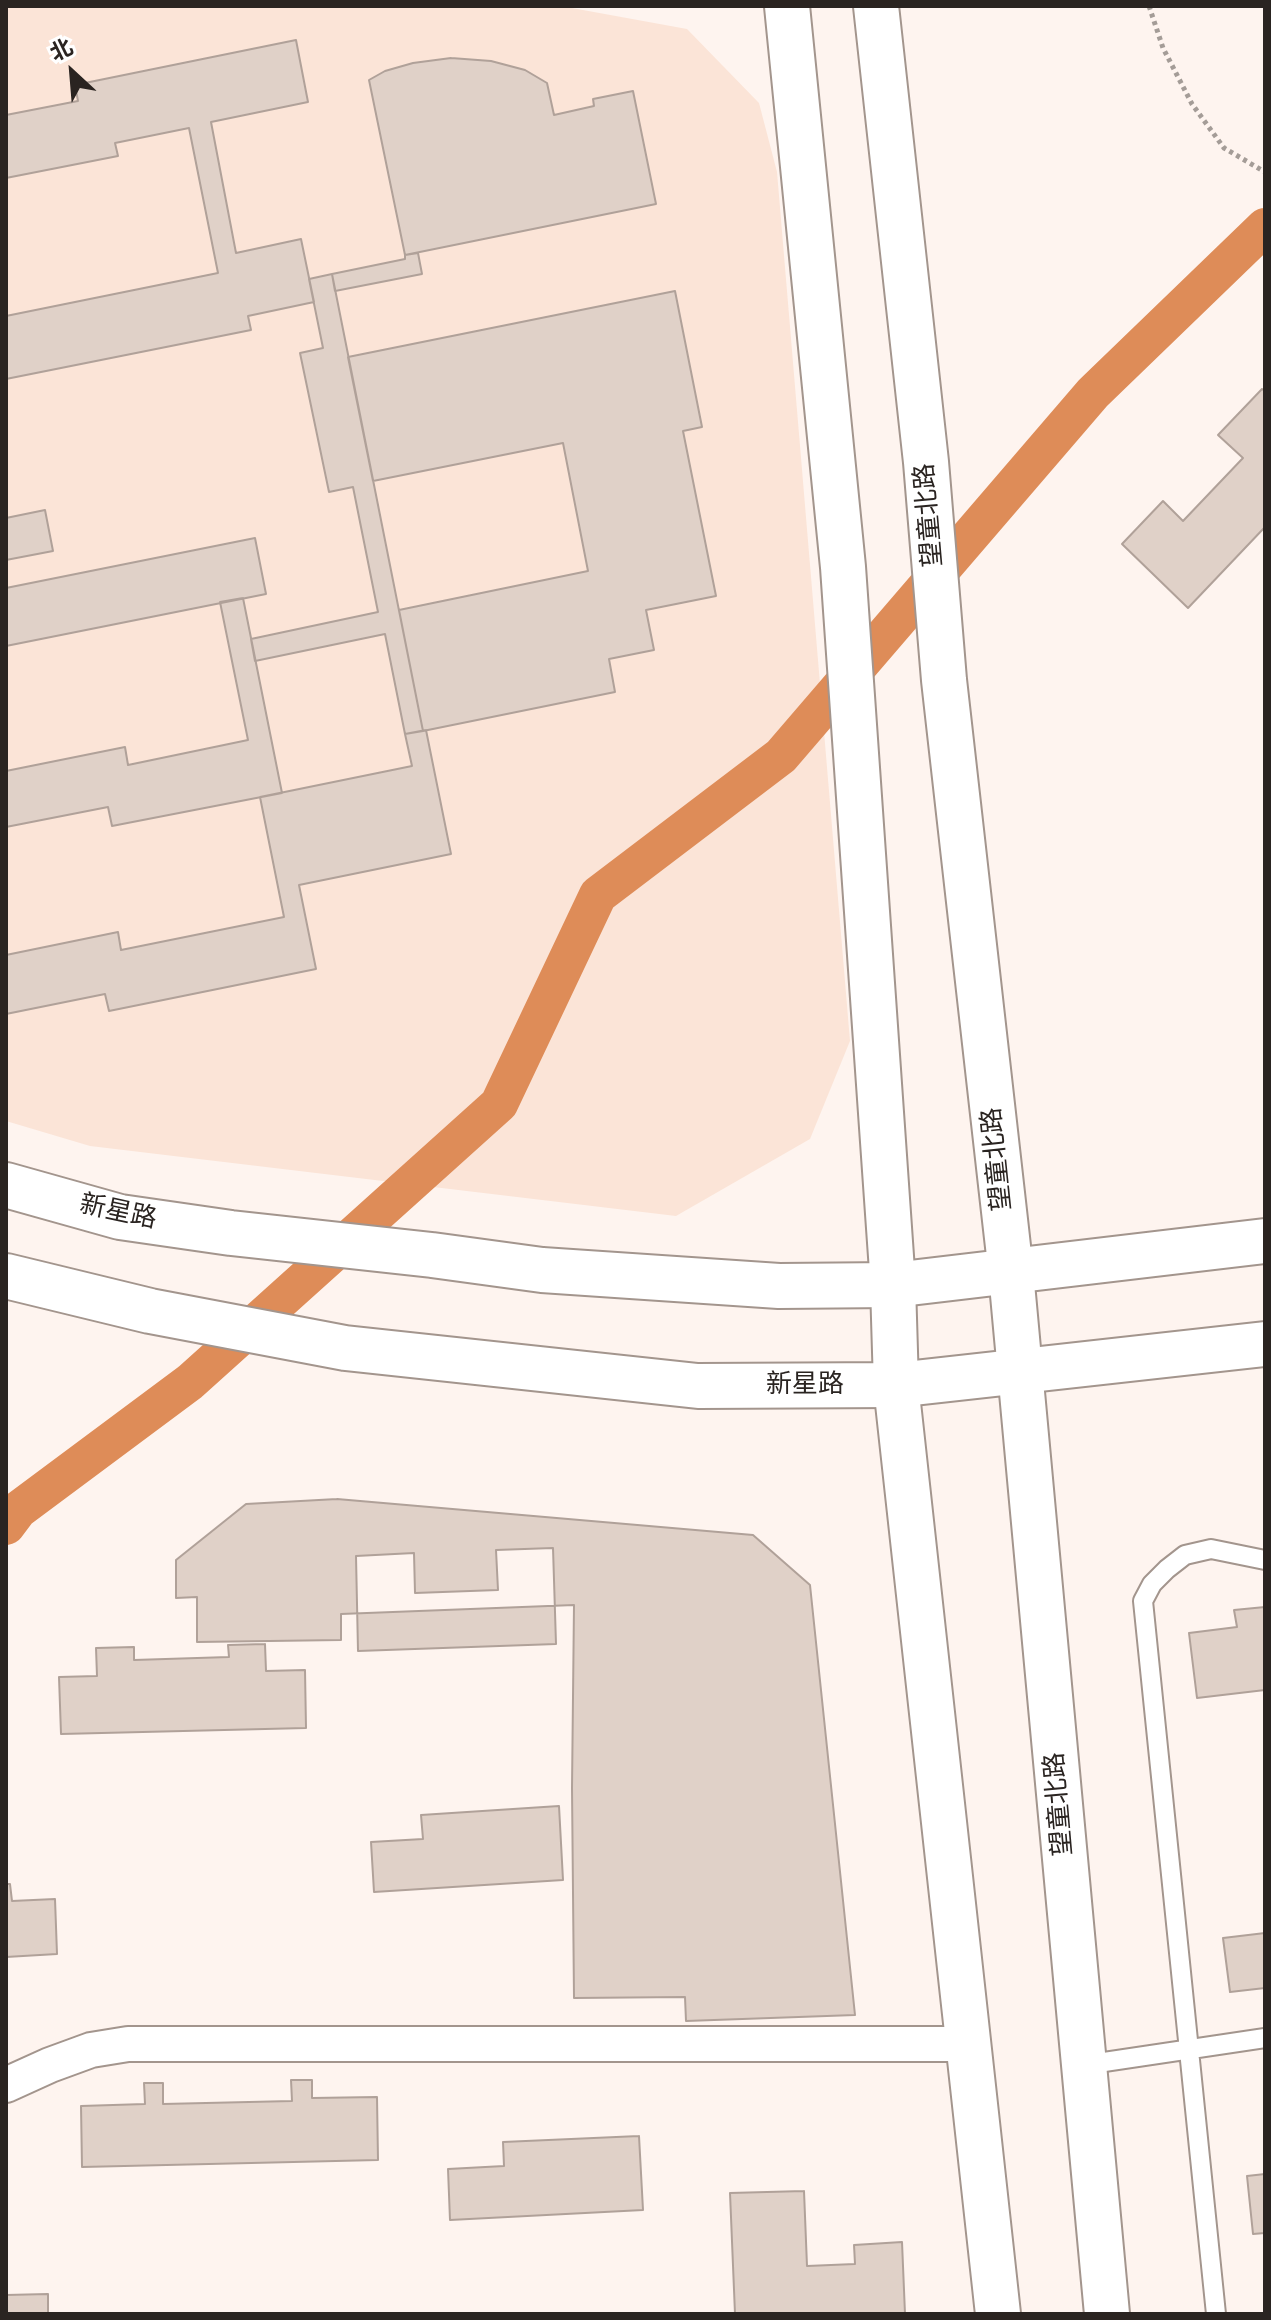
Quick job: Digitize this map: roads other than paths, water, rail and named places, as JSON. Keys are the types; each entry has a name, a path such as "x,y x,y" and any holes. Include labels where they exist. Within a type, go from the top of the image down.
{"main road":[{"path":"787,6 843,567 893,1285 896,1385 998,2314"},
{"name":"望童北路","path":"876,6 926,462 944,680 1011,1273 1107,2314"},
{"name":"新星路","path":"6,1185 120,1217 542,1270 764,1285 893,1285"},
{"path":"893,1285 1265,1241"},
{"name":"新星路","path":"6,1276 150,1311 345,1348 698,1386 896,1385 1265,1344"}],"street":[{"path":"6,2085 91,2050 128,2044 969,2044"}],"lane":[{"path":"1216,2314 1143,1601 1152,1584 1185,1555 1211,1549 1265,1560"},
{"path":"1084,2065 1265,2038"}],"waterway":[{"path":"6,1526 18,1510 190,1382 499,1104 598,895 781,756 1093,393 1265,227"}]}
